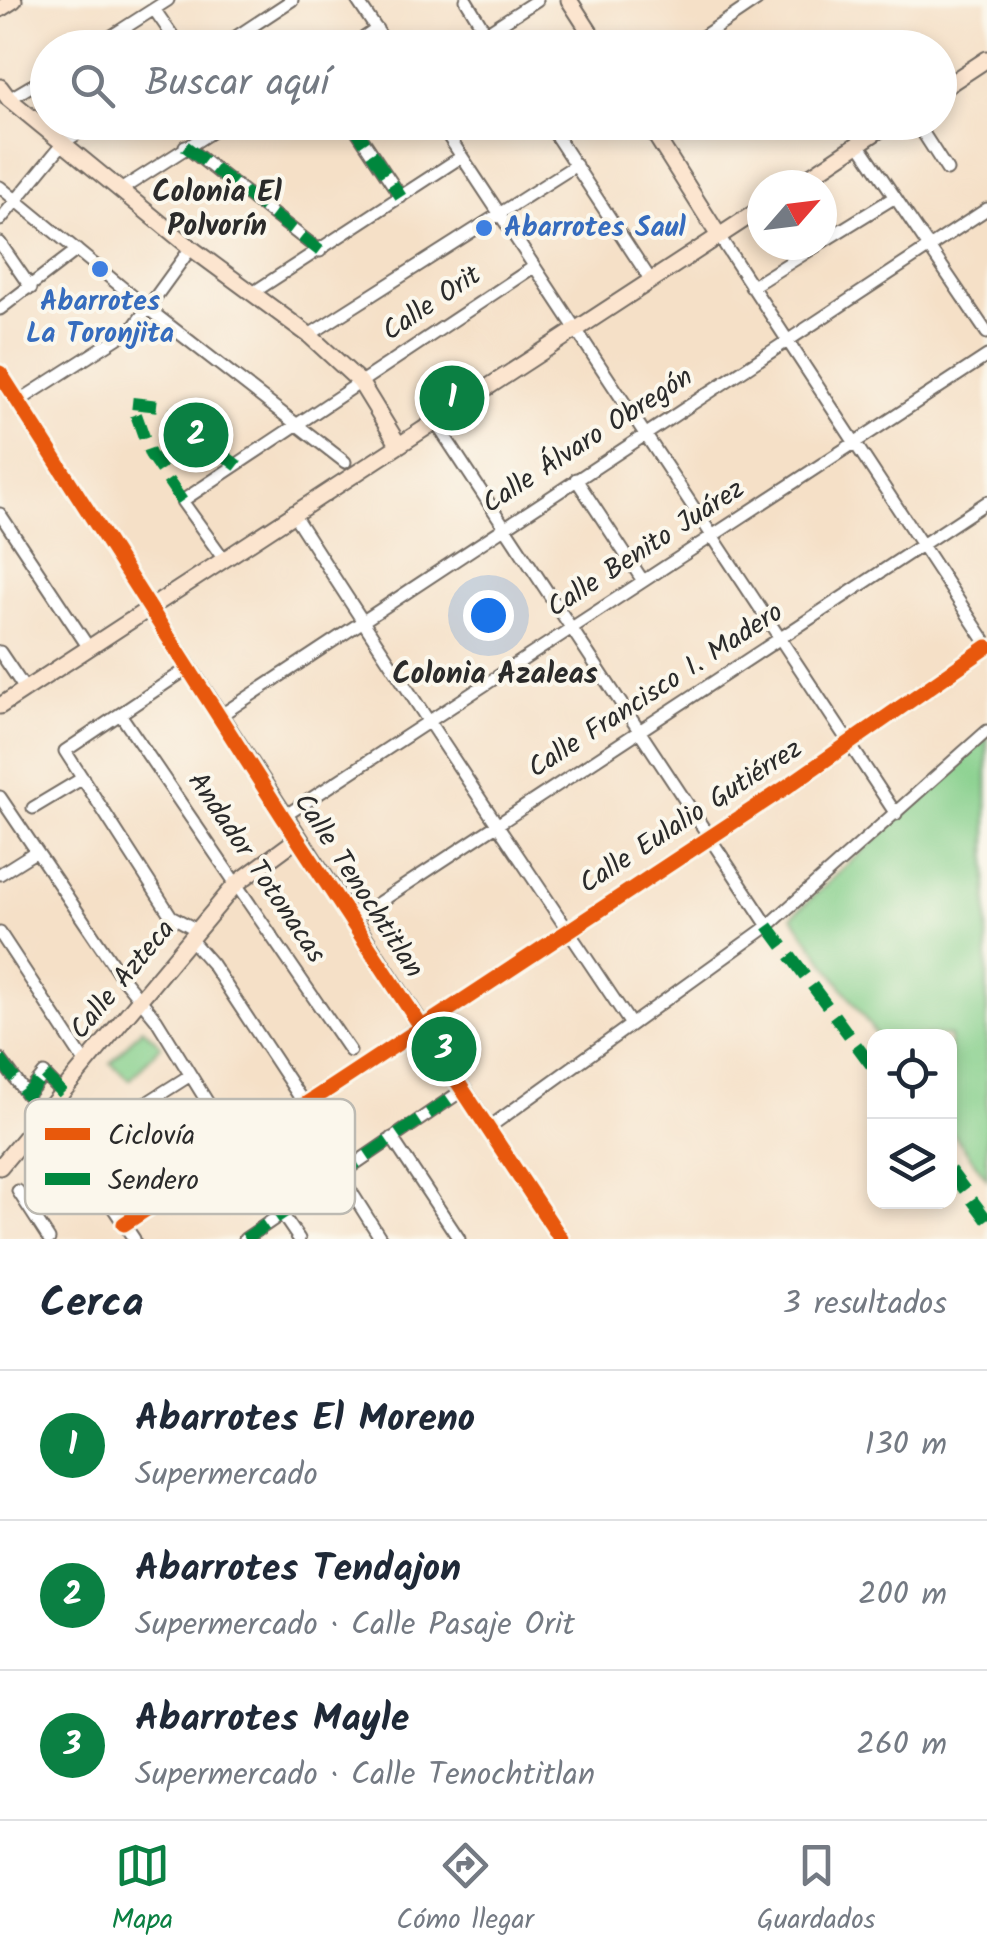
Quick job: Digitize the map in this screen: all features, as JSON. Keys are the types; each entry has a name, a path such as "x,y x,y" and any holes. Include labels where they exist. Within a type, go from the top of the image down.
{"street":[{"path":"0,8 14,0"},
{"path":"121,30 168,0"},
{"path":"246,30 292,0"},
{"path":"357,0 377,29"},
{"path":"466,0 484,30"},
{"path":"491,30 537,0"},
{"path":"569,0 588,30"},
{"path":"713,30 757,0"},
{"path":"154,9 168,30"},
{"path":"957,78 987,58"},
{"path":"30,83 5,93 30,114"},
{"path":"62,140 191,248 309,335 360,382 398,444"},
{"path":"0,219 67,140"},
{"path":"122,189 196,140"},
{"path":"363,140 400,197"},
{"path":"451,140 896,814"},
{"path":"559,140 650,279"},
{"path":"658,140 786,343 987,645"},
{"path":"820,170 865,140"},
{"path":"927,140 946,170"},
{"path":"859,144 987,333"},
{"path":"185,146 320,251"},
{"path":"252,294 461,156"},
{"path":"309,335 576,164"},
{"path":"0,187 146,308 345,462"},
{"path":"837,233 894,197"},
{"name":"Calle Álvaro Obregón","path":"218,716 987,209"},
{"path":"0,706 747,218"},
{"path":"0,243 31,288"},
{"path":"19,401 126,334 191,248"},
{"path":"0,308 78,250"},
{"path":"751,287 794,260"},
{"name":"Calle Orit","path":"223,558 182,501 532,268"},
{"name":"Calle Benito Juárez","path":"283,817 987,356"},
{"path":"0,373 150,608"},
{"path":"434,420 768,926"},
{"path":"576,479 643,581"},
{"name":"Calle Francisco I. Madero","path":"352,921 987,502"},
{"path":"292,512 360,619 432,720 495,826 630,1023"},
{"path":"0,514 89,648"},
{"name":"Calle Tenochtitlan","path":"150,608 297,840 561,1239"},
{"path":"974,627 987,614"},
{"name":"Calle Eulalio Gutiérrez","path":"314,1099 987,645"},
{"path":"0,652 25,689"},
{"path":"187,669 65,751 171,916 194,934 301,1099"},
{"name":"Andador Totonacas","path":"120,714 350,1050"},
{"path":"488,1128 768,926 987,731"},
{"path":"33,808 83,778"},
{"path":"0,797 140,997 204,1099"},
{"name":"Calle Azteca","path":"59,1099 236,884 297,840"},
{"path":"0,874 35,852"},
{"path":"0,934 86,1064"},
{"path":"0,1059 27,1095 44,1074 63,1094"},
{"path":"152,1099 189,1076"},
{"path":"355,1164 463,1090"},
{"path":"392,1138 459,1239"},
{"name":"Calle Azteca","path":"0,1167 25,1139"},
{"path":"18,1191 25,1202"},
{"path":"355,1198 381,1239"},
{"path":"33,1214 50,1239"},
{"path":"117,1214 134,1239"},
{"name":"Calle Eulalio Gutiérrez","path":"124,1224 139,1214"},
{"path":"246,1239 282,1214 299,1239"}],"green space":[{"path":"987,737 987,1179 957,1138 957,1029 872,1029 792,916"},
{"path":"142,1028 161,1045 130,1080 111,1063"}],"marked path":[{"path":"363,140 401,197"},
{"path":"185,146 320,251"},
{"path":"182,501 150,454 132,403 159,406 238,466"},
{"path":"768,926 867,1060"},
{"path":"0,1059 27,1095 44,1074 63,1094"},
{"path":"355,1164 463,1090"},
{"path":"957,1179 987,1220"},
{"path":"245,1239 282,1214"}],"cycle path":[{"path":"0,373 283,817 561,1239"},
{"path":"314,1099 785,788 987,647"},
{"path":"124,1224 139,1214"}],"place":[{"name":"Abarrotes Saul","path":"484,228"},
{"name":"Abarrotes La Toronjita","path":"100,269"},
{"name":"Abarrotes El Moreno","path":"452,398"},
{"name":"Abarrotes Tendajon","path":"196,435"},
{"name":"Abarrotes Mayle","path":"444,1049"}],"district":[{"name":"Colonia El Polvorín","path":"217,210"},
{"name":"Colonia Azaleas","path":"495,675"}]}
